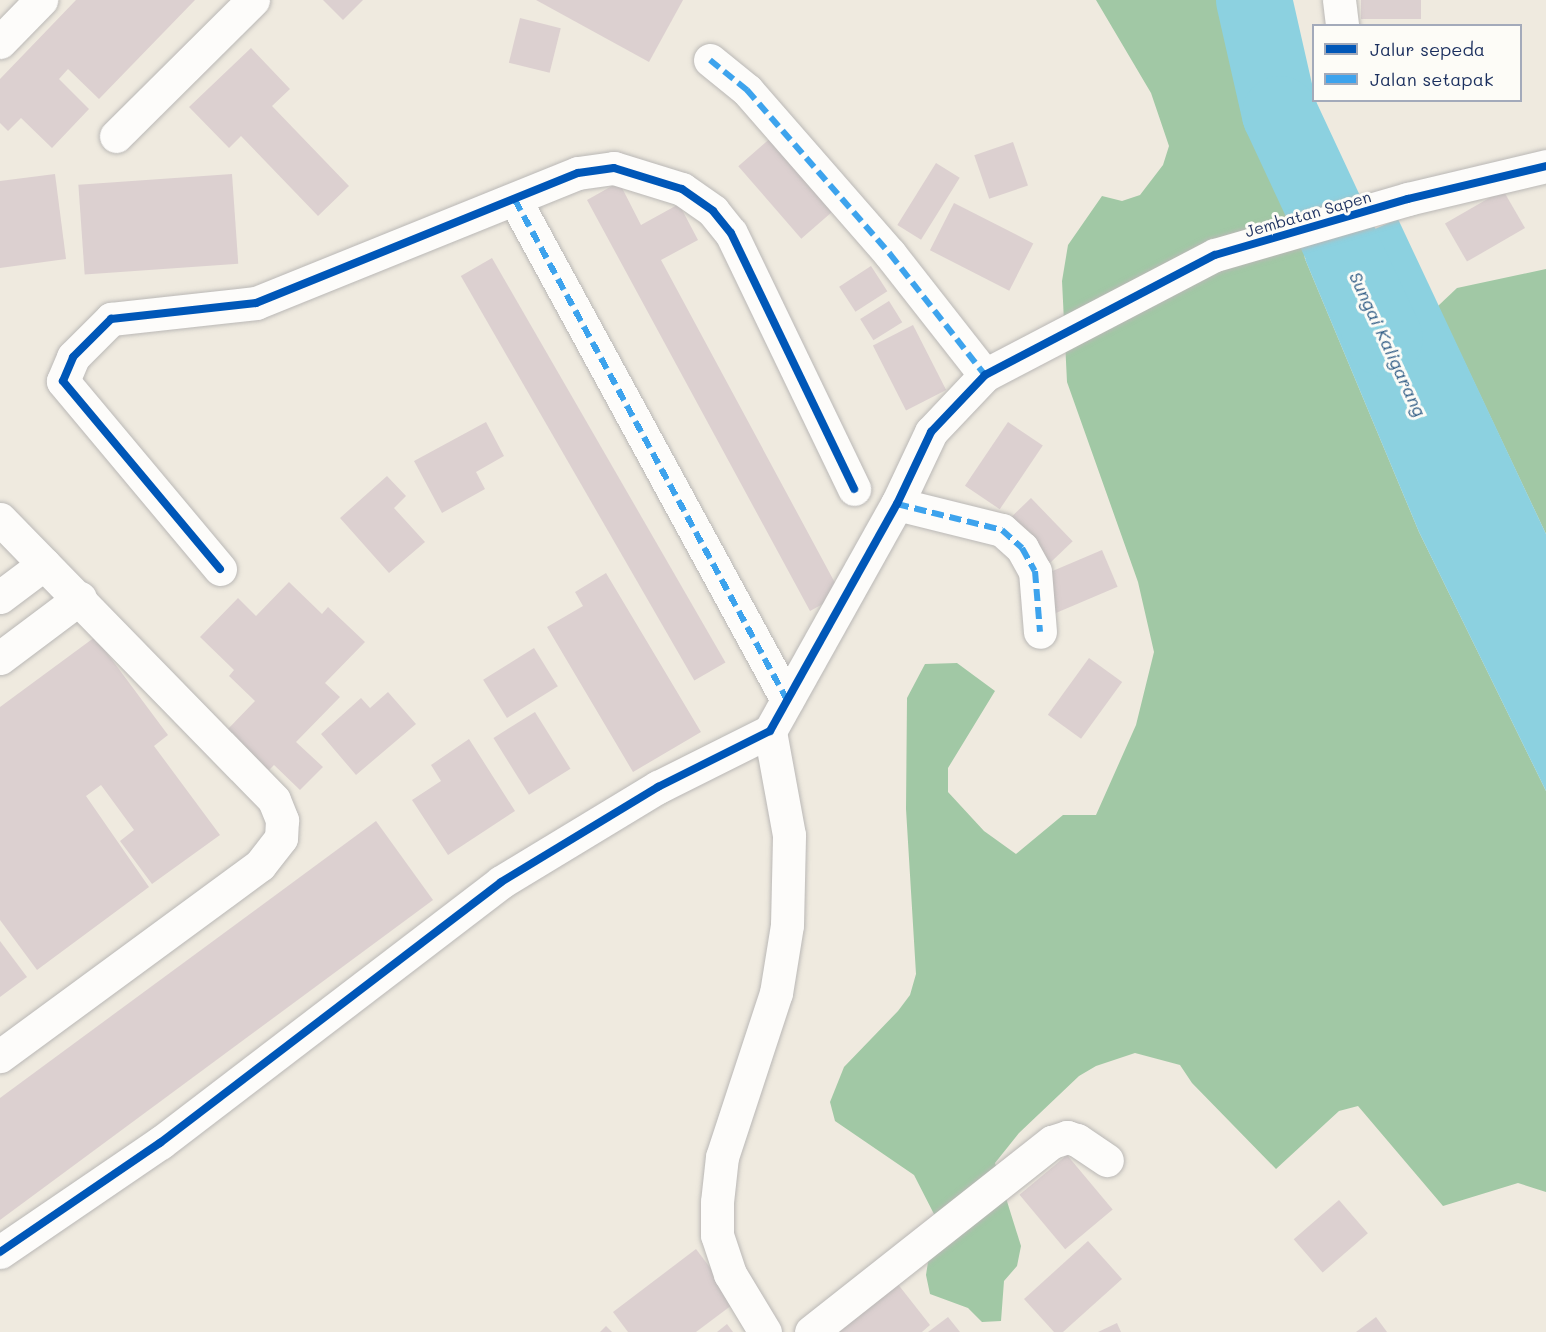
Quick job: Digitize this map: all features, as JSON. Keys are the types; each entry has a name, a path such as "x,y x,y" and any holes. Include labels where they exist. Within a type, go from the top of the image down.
{"street":[{"path":"0,42 40,0"},
{"path":"116,136 253,0"},
{"path":"1339,0 1342,24"},
{"path":"710,60 747,90 890,254 985,375"},
{"name":"Jembatan Sapen","path":"770,731 897,504 931,432 985,375 1215,255 1408,200 1546,165"},
{"path":"220,569 63,381 73,357 111,320 256,303 578,173 614,168 682,189 712,211 731,233 854,489"},
{"path":"515,200 787,700"},
{"path":"897,504 1002,530 1022,548 1035,571 1040,632"},
{"path":"0,519 80,598 274,800 282,820 281,838 260,865 0,1056"},
{"path":"0,597 44,564"},
{"path":"0,658 80,598"},
{"path":"0,1252 160,1143 501,882 658,787 770,731 789,835 787,925 776,993 722,1157 717,1202 717,1235 730,1274 765,1332"},
{"path":"811,1332 1052,1142 1067,1137 1077,1140 1107,1160"}],"green space":[{"path":"1096,0 1225,0 1261,121 1296,206 1305,259 1419,532 1546,791 1546,1192 1518,1183 1443,1206 1358,1106 1339,1111 1276,1169 1192,1083 1180,1065 1135,1053 1096,1066 1079,1076 1019,1133 995,1163 1021,1246 1017,1266 1004,1281 1001,1321 982,1322 968,1308 930,1294 926,1275 935,1216 914,1175 835,1121 830,1102 844,1067 898,1011 910,995 916,974 906,809 907,698 925,664 957,663 995,691 948,768 948,792 984,831 1016,854 1063,815 1096,815 1136,725 1154,652 1138,582 1067,382 1062,281 1068,245 1102,196 1122,201 1140,195 1163,165 1169,146 1151,93"},
{"path":"1546,269 1546,534 1438,306 1457,288"}],"water":[{"path":"1398,219 1546,534 1546,791 1419,532 1305,259"}],"building":[{"path":"76,0 195,0 99,99 68,69 59,79 89,109 52,148 21,118 8,131 0,123 0,79"},
{"path":"323,0 363,0 343,20"},
{"path":"536,0 683,0 649,62"},
{"path":"1361,0 1421,0 1421,19 1361,19"},
{"path":"520,18 561,28 550,73 509,63"},
{"path":"251,48 290,89 272,106 349,186 318,216 241,136 229,148 189,107"},
{"path":"773,136 836,208 801,239 738,166"},
{"path":"1013,142 1028,185 989,199 974,155"},
{"path":"936,163 960,178 921,240 897,225"},
{"path":"55,174 66,259 0,268 0,181"},
{"path":"232,174 238,264 85,275 78,185"},
{"path":"619,182 641,225 679,204 698,240 661,260 841,594 810,611 587,200"},
{"path":"1503,190 1525,228 1467,262 1445,224"},
{"path":"954,203 1033,243 1009,291 930,250"},
{"path":"492,258 726,662 694,680 461,276"},
{"path":"871,266 887,291 855,312 839,287"},
{"path":"889,301 902,322 873,340 860,319"},
{"path":"913,325 946,390 906,410 873,345"},
{"path":"486,422 504,456 476,472 485,489 442,513 414,461"},
{"path":"1008,422 1043,445 1000,509 965,486"},
{"path":"387,476 406,496 394,508 425,542 389,573 340,518"},
{"path":"1031,498 1073,541 1049,564 1007,521"},
{"path":"1102,550 1118,587 1054,614 1038,577"},
{"path":"606,573 701,732 633,772 547,627 583,606 575,592"},
{"path":"289,582 322,614 328,607 365,642 325,683 340,697 296,742 323,767 300,790 274,765 268,771 227,730 255,701 229,676 234,670 200,637 238,598 256,616"},
{"path":"95,637 168,735 154,746 220,835 152,884 120,841 134,830 101,785 86,796 149,887 37,970 0,920 0,707"},
{"path":"534,648 558,686 507,718 483,680"},
{"path":"1089,658 1122,682 1081,739 1048,715"},
{"path":"388,692 416,724 356,775 321,734 361,698 370,708"},
{"path":"535,712 571,769 529,795 493,738"},
{"path":"469,739 515,811 448,855 412,800 441,781 431,765"},
{"path":"376,821 433,900 0,1220 0,1098"},
{"path":"0,941 27,977 0,997"},
{"path":"1067,1155 1113,1209 1065,1249 1020,1195"},
{"path":"1339,1200 1368,1233 1323,1273 1294,1239"},
{"path":"1088,1241 1122,1279 1063,1332 1054,1332 1024,1299"},
{"path":"696,1249 736,1302 696,1332 628,1332 613,1312"},
{"path":"897,1283 930,1325 922,1332 836,1332"},
{"path":"948,1317 960,1332 928,1332"},
{"path":"1376,1317 1387,1332 1356,1332"},
{"path":"1117,1323 1121,1332 1098,1332"},
{"path":"727,1324 733,1332 717,1332"},
{"path":"606,1326 612,1332 600,1332"}],"waterway":[{"name":"Sungai Kaligarang","path":"1254,0 1280,114 1385,339"}],"marked path":[{"path":"710,60 747,90 890,254 985,375"},
{"path":"515,200 787,700"},
{"path":"897,504 1002,530 1022,548 1035,571 1040,632"}],"cycle path":[{"path":"0,1252 160,1143 501,882 658,787 770,731 897,504 931,432 985,375 1215,255 1408,199 1546,166"},
{"path":"220,569 63,381 73,357 111,319 256,303 578,173 614,168 682,189 713,211 731,233 854,489"}]}
